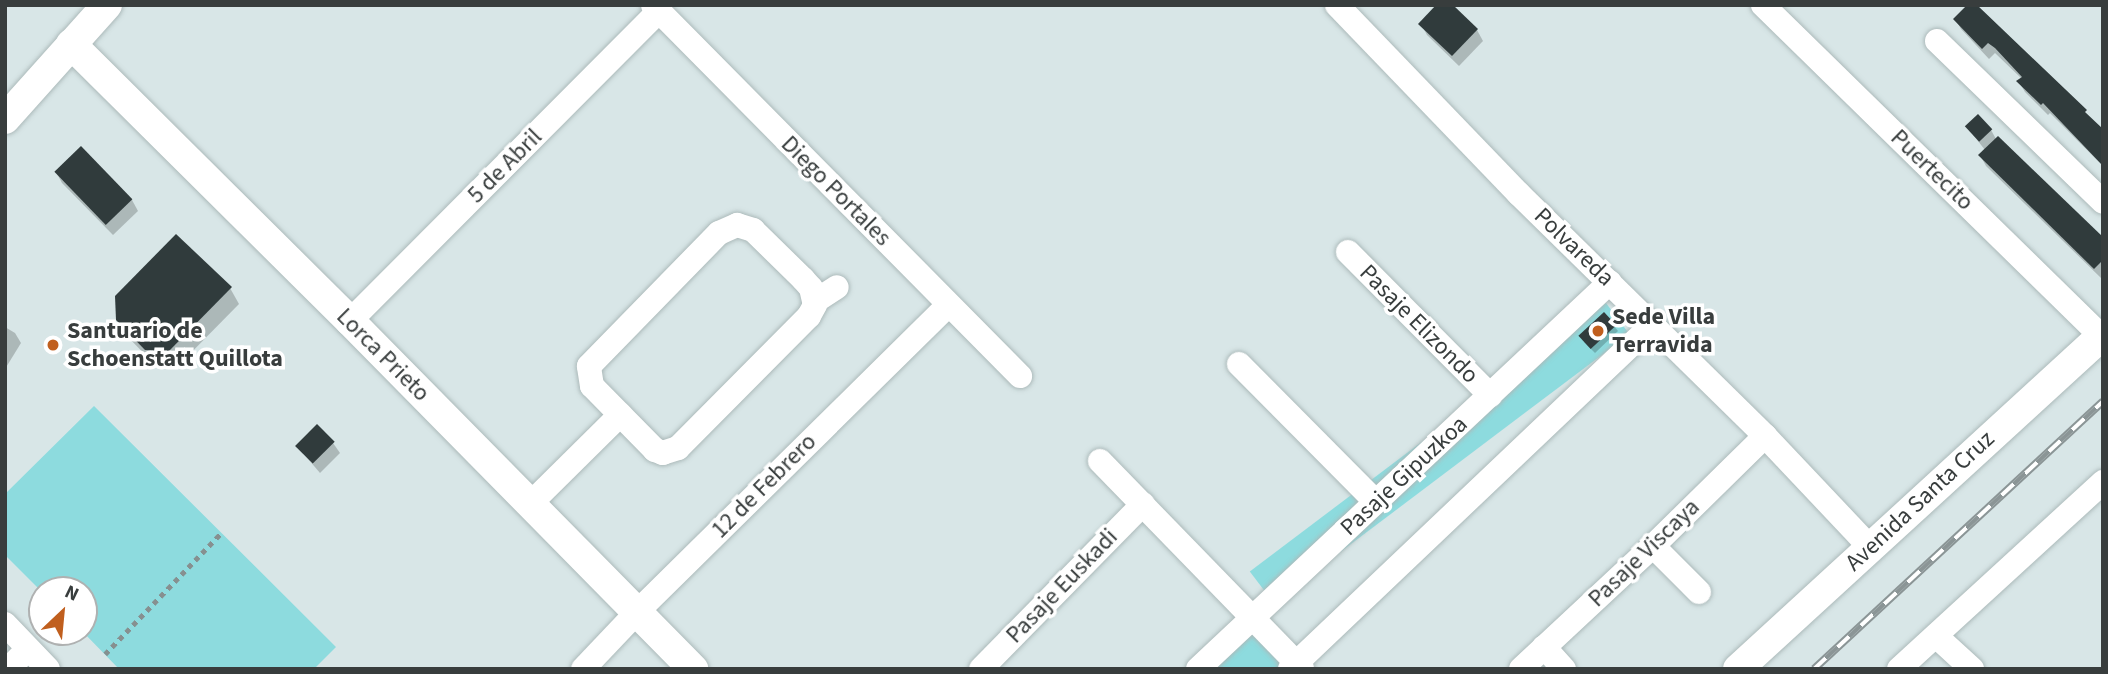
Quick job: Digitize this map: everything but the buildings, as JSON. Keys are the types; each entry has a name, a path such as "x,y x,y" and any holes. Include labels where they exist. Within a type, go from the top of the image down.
{"main road":[{"path":"5,119 107,5"},
{"name":"Lorca Prieto","path":"71,44 350,321 692,669"},
{"name":"Avenida Santa Cruz","path":"1738,669 2102,335"}],"street":[{"name":"Polvareda","path":"1338,5 1519,194 1765,436 1870,547"},
{"name":"Puertecito","path":"1763,5 2102,335"},
{"name":"Diego Portales","path":"656,8 947,306 1020,376"},
{"name":"5 de Abril","path":"350,321 656,8"},
{"path":"1937,41 2103,202"},
{"path":"737,225 753,230 811,288 814,302 809,316 671,453 655,450 592,386 589,366 724,229 737,225"},
{"name":"Pasaje Elizondo","path":"1348,252 1490,395"},
{"name":"Pasaje Gipuzkoa","path":"1198,669 1610,282"},
{"path":"814,302 836,286"},
{"name":"12 de Febrero","path":"583,669 637,612 947,306"},
{"path":"1100,461 1252,616 1296,667 1653,324"},
{"path":"1239,364 1376,502"},
{"path":"530,504 620,415"},
{"name":"Pasaje Viscaya","path":"1521,669 1653,546 1765,436"},
{"path":"1899,669 2103,482"},
{"name":"Pasaje Euskadi","path":"981,669 1143,504"},
{"path":"1653,546 1699,592"},
{"path":"5,624 48,669"},
{"path":"1936,636 1972,669"},
{"path":"1544,648 1564,669"},
{"path":"8,669 28,649"}],"path":[{"path":"105,654 221,533"}],"shaded area":[{"path":"1606,303 1629,334 1273,603 1250,571"},
{"path":"94,406 336,647 314,669 119,669 97,646 98,576 28,578 5,555 5,494"},
{"path":"1252,616 1290,669 1198,669"}],"railway":[{"path":"1814,669 2103,401"}],"place":[{"name":"Sede Villa Terravida","path":"1598,331"},
{"name":"Santuario de Schoenstatt Quillota","path":"53,345"}]}
